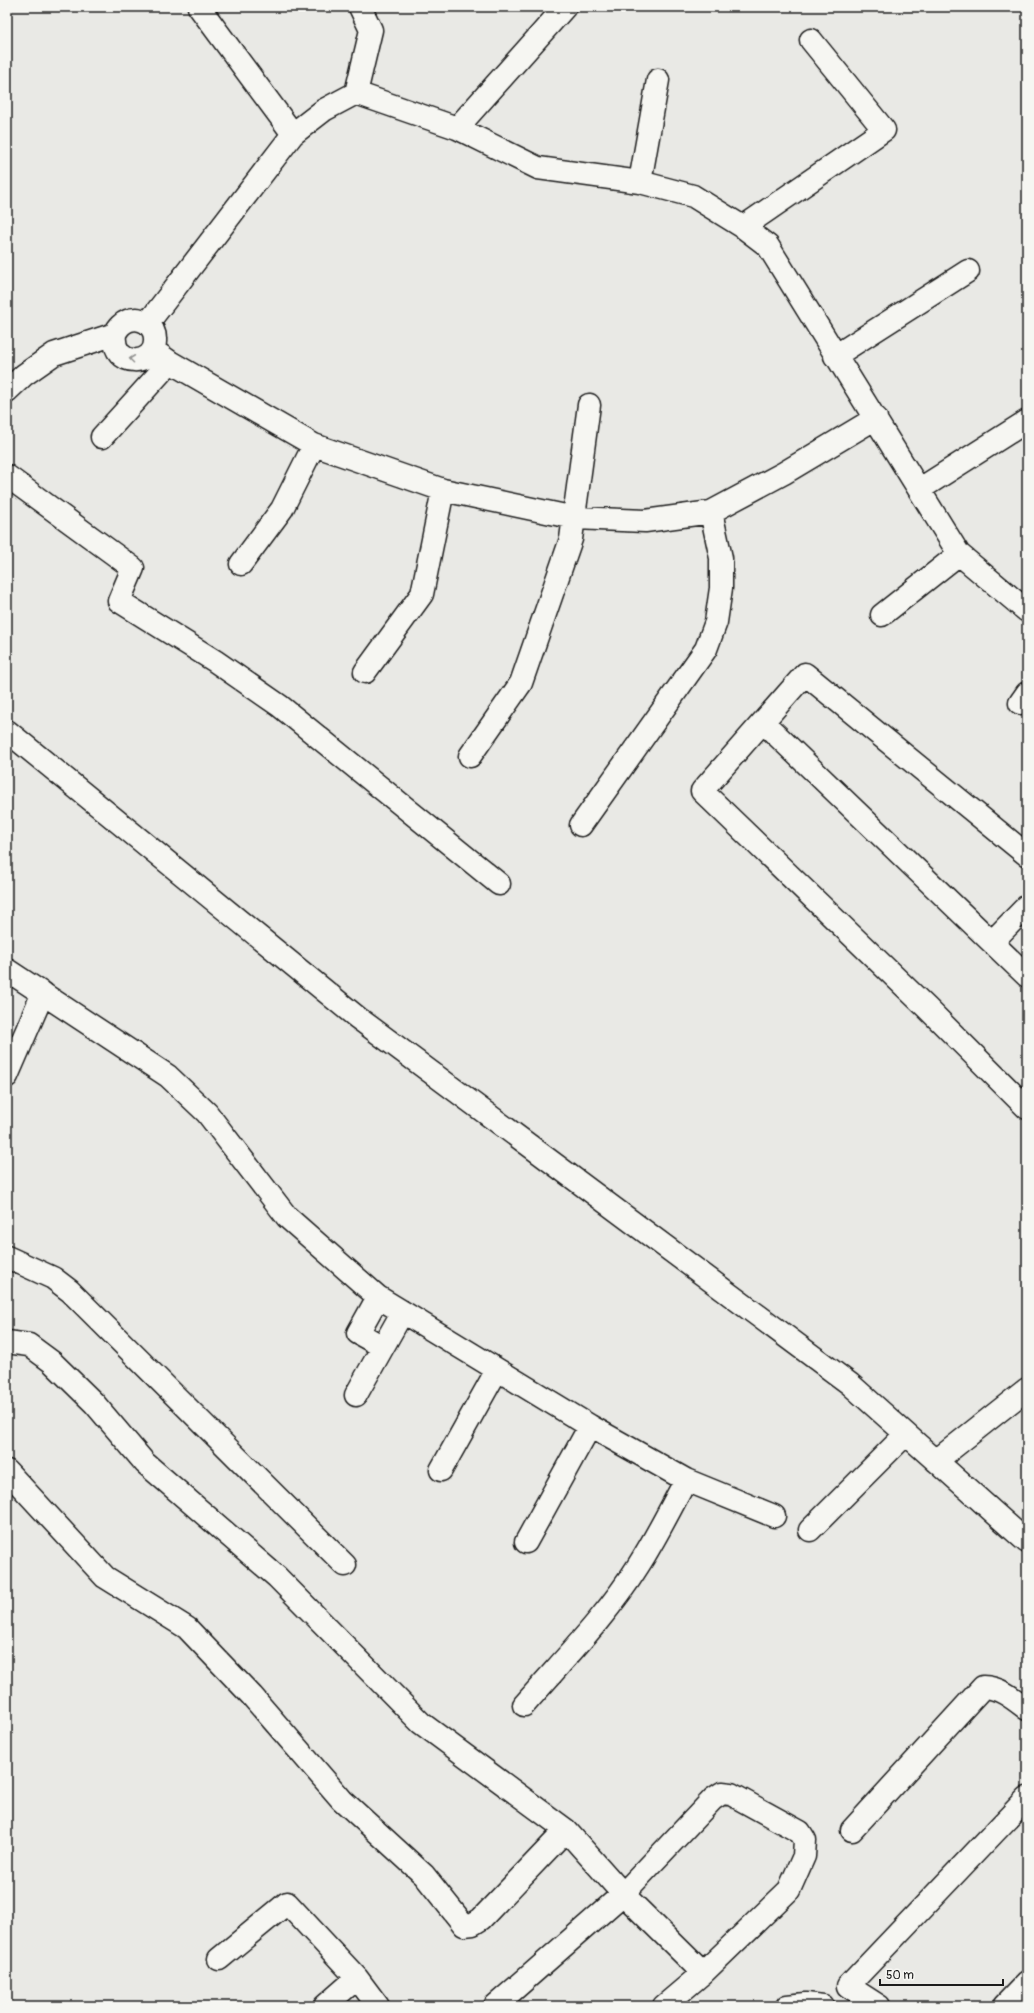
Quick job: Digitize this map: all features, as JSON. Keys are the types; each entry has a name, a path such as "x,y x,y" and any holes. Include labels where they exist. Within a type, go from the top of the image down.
{"street":[{"path":"199,7 293,134"},
{"path":"356,93 371,30 360,7"},
{"path":"457,128 565,7"},
{"path":"743,227 884,130 812,40"},
{"path":"640,182 658,80"},
{"path":"148,323 293,134 324,110 356,93 457,128 538,168 640,182 693,196 743,227 768,246 959,554 1027,612"},
{"path":"835,356 968,271"},
{"path":"128,320 142,320 148,323 155,335 156,342 153,350 144,358 138,360 125,358 116,348 115,334 118,328 128,320"},
{"path":"7,391 24,375 54,354 115,334"},
{"path":"153,350 170,362 314,445 443,490 575,518 645,521 711,512 784,473 876,418"},
{"path":"102,437 170,362"},
{"path":"470,756 521,683 571,539 589,405"},
{"path":"920,489 1027,422"},
{"path":"241,564 282,509 314,445"},
{"path":"7,476 133,568 119,601 215,661 280,706 499,884"},
{"path":"365,672 422,594 443,490"},
{"path":"581,825 706,650 716,622 720,588 721,558 711,512"},
{"path":"882,616 959,554"},
{"path":"1027,855 805,674 764,723 702,791 927,1008 1027,1108"},
{"path":"764,723 1027,976"},
{"path":"7,731 358,1018 850,1384 1027,1542"},
{"path":"992,942 1027,906"},
{"path":"7,970 168,1076 207,1113 287,1217 378,1297 590,1426 686,1480 774,1516"},
{"path":"7,1076 43,993"},
{"path":"7,1257 53,1278 70,1291 345,1565"},
{"path":"378,1297 358,1333 383,1347"},
{"path":"356,1395 402,1313"},
{"path":"7,1342 29,1345 52,1362 94,1404 146,1463 276,1577 420,1723 566,1830 623,1894 703,1973"},
{"path":"442,1470 497,1370"},
{"path":"936,1461 1027,1389"},
{"path":"526,1542 590,1426"},
{"path":"810,1530 906,1434"},
{"path":"7,1471 105,1578 186,1628 252,1696 342,1800 424,1874 464,1925 473,1924 480,1918 566,1830"},
{"path":"524,1705 604,1613 622,1589 638,1566 686,1480"},
{"path":"852,1830 983,1687 990,1687 1009,1694 1027,1709"},
{"path":"495,2006 623,1894 713,1799 722,1793 731,1794 800,1832 805,1840 804,1856 789,1890 703,1973 664,2006"},
{"path":"879,2006 848,1986 1027,1798"},
{"path":"219,1959 287,1903 357,1978 378,2006"},
{"path":"325,2006 357,1978"},
{"path":"1004,2006 1027,1982"},
{"path":"786,2006 806,2004 823,2006"}]}
